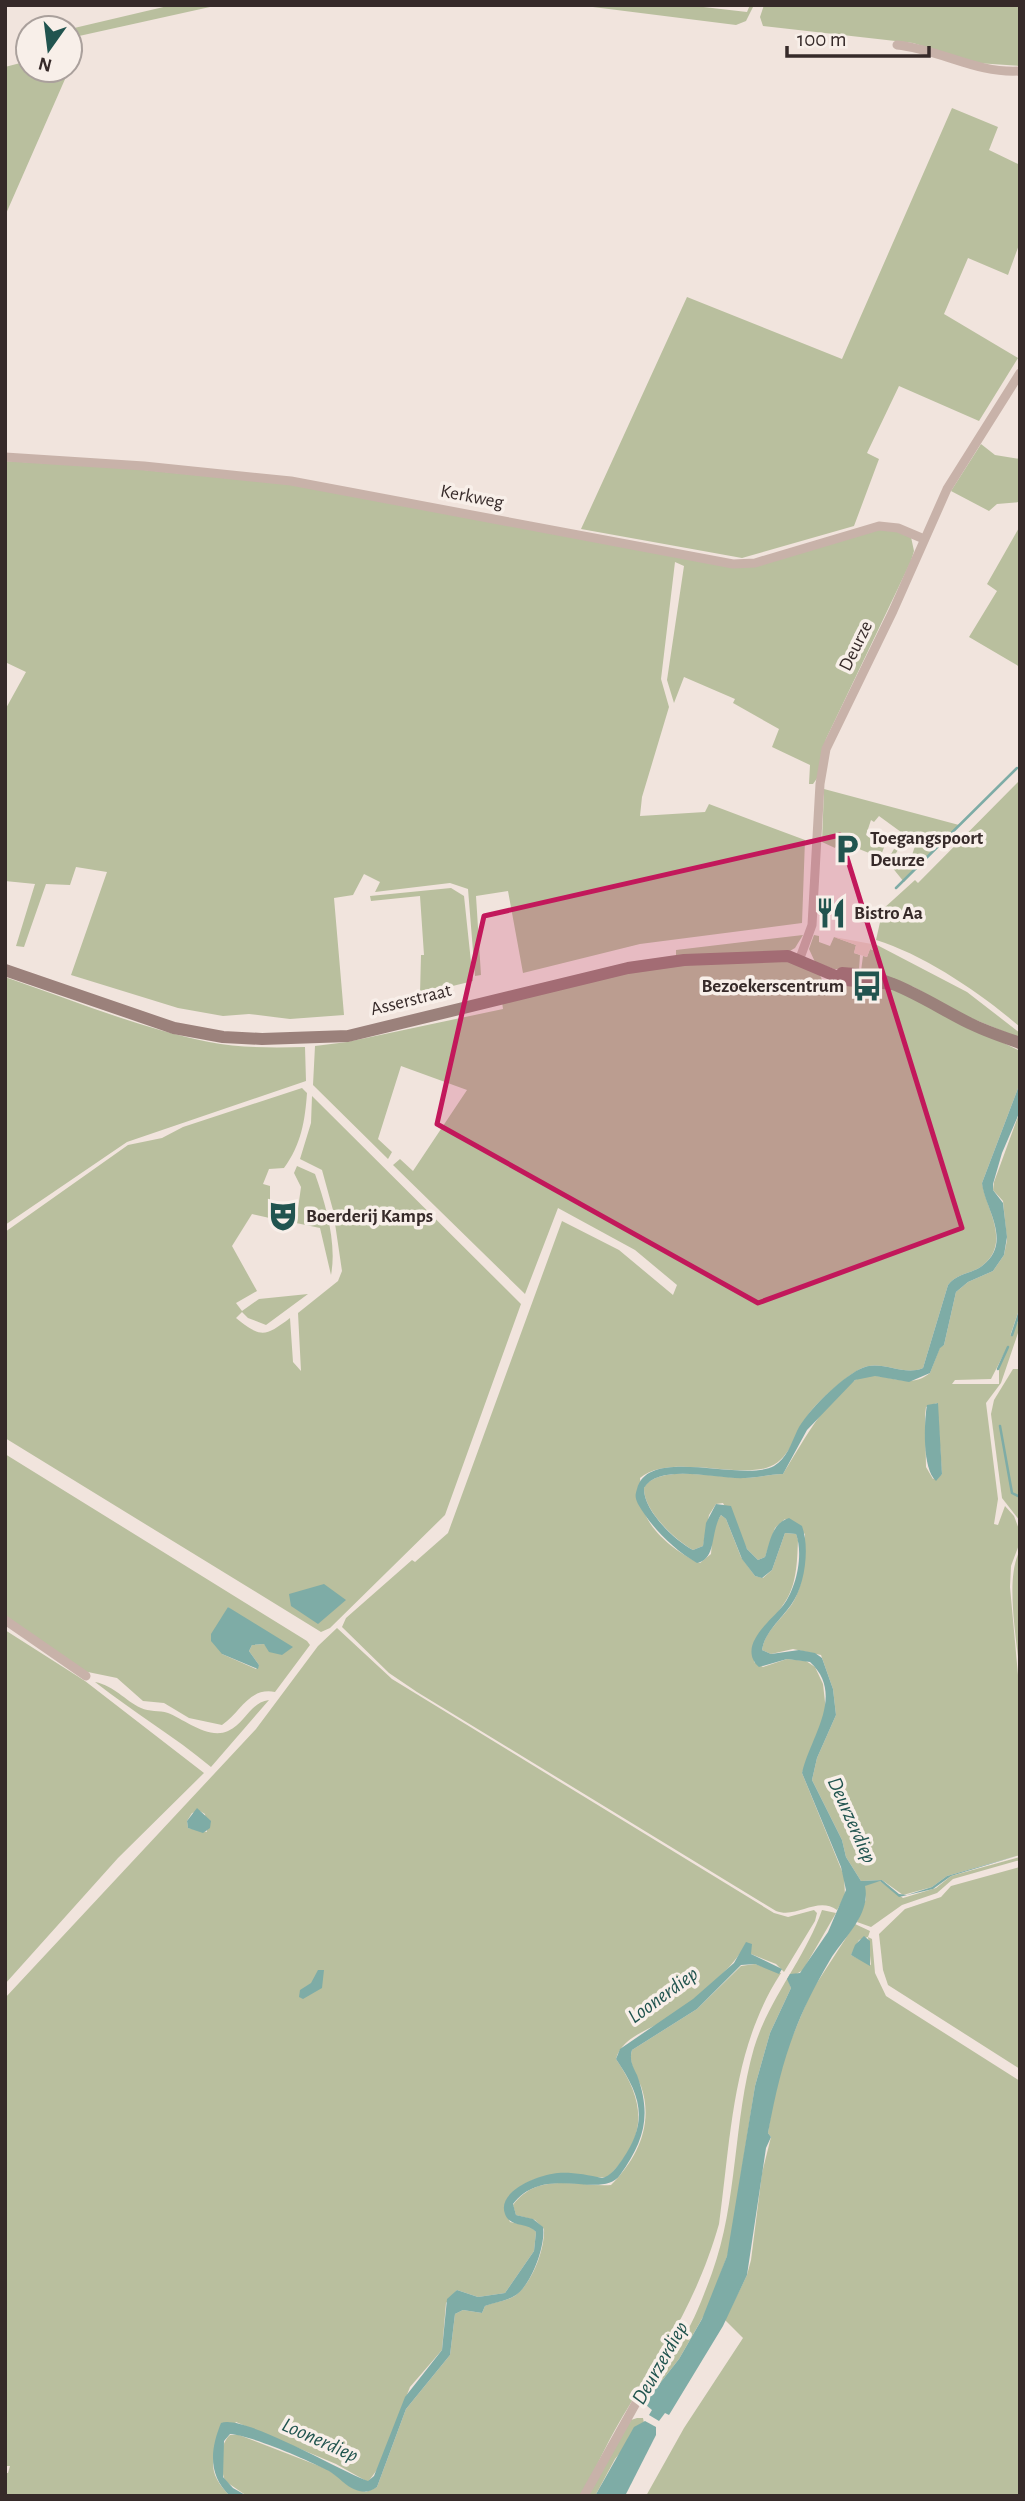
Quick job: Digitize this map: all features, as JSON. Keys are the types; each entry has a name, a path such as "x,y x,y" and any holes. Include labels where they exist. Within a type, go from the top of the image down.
{"main road":[{"name":"Asserstraat","path":"5,970 125,1013 199,1034 311,1040 348,1036 628,968 684,960 800,958 828,973 860,974 922,996 969,1023 1020,1043"}],"street":[{"path":"897,45 927,50 985,68 1020,71"},
{"name":"Deurze","path":"800,958 812,925 820,783 826,749 947,489 1020,373"},
{"name":"Kerkweg","path":"5,457 144,466 291,481 733,564 755,563 879,526 898,528 924,539"},
{"path":"5,1620 86,1676"},
{"path":"584,2496 636,2403"}],"highlighted area":[{"path":"840,835 962,1228 758,1303 437,1124 484,916"}],"green space":[{"path":"172,5 219,5 84,35 84,26"},
{"path":"577,5 686,5 747,12 750,5 754,5 746,21 736,25"},
{"path":"764,5 1020,5 1020,66 977,63 913,43 763,26 760,17"},
{"path":"14,65 14,84 63,84 5,216 5,67"},
{"path":"952,108 998,127 989,150 1020,165 1020,242 1008,275 968,258 944,314 1018,358 979,421 899,386 867,453 879,459 854,526 742,558 581,529 687,297 842,359"},
{"path":"981,444 995,455 1020,459 1020,502 997,504 989,511 951,491"},
{"path":"5,461 124,468 287,484 735,566 876,529 894,529 911,537 914,551 911,561 826,739 818,777 813,784 809,784 810,765 772,747 779,729 733,703 735,699 684,677 674,703 667,680 684,566 675,562 661,679 669,707 642,797 640,816 705,812 709,804 805,840 802,923 640,944 523,973 508,891 476,896 481,975 475,976 468,889 450,883 375,892 380,882 364,874 353,895 334,898 344,1015 290,1019 249,1014 223,1016 178,1008 71,975 107,872 76,867 70,885 46,884 24,947 16,946 35,884 5,881 5,710 26,672 5,662"},
{"path":"1020,526 1020,667 969,637 997,591 987,584"},
{"path":"1020,780 1020,1027 933,965 876,940 883,909 915,880 918,883"},
{"path":"824,789 959,825 904,882 887,861 894,849 898,850 894,856 903,861 907,856 911,858 916,843 879,816 874,822 871,820 866,835 880,845 884,840 886,842 879,861 872,862 874,855 839,841 835,848 822,842"},
{"path":"451,888 464,896 473,981 420,994 421,955 424,955 420,896 371,901 370,896"},
{"path":"803,935 795,948 788,952 676,955 676,950"},
{"path":"814,935 819,936 819,942 830,946 834,937 856,945 854,953 860,955 859,970 834,969 815,962 809,949"},
{"path":"877,945 967,992 1020,1033 1020,1038 961,1014 914,987 861,971 863,956 867,957 870,949 876,951"},
{"path":"788,961 820,975 822,980 856,985 857,988 895,990 1020,1051 1020,1083 982,1183 995,1226 995,1247 991,1257 982,1266 956,1278 948,1285 923,1368 908,1370 875,1365 860,1369 818,1403 791,1446 774,1465 752,1470 667,1468 652,1471 640,1478 643,1507 653,1527 675,1549 700,1563 711,1554 713,1528 721,1515 726,1519 741,1557 755,1576 763,1578 772,1570 785,1533 796,1534 798,1540 791,1590 777,1614 759,1634 754,1662 763,1667 787,1659 806,1661 815,1667 823,1684 826,1711 802,1773 844,1876 845,1896 837,1910 822,1905 784,1913 776,1911 417,1692 389,1673 342,1627 346,1618 412,1560 415,1562 448,1533 562,1221 619,1250 673,1295 677,1285 635,1250 558,1208 525,1294 393,1165 400,1159 413,1171 467,1090 401,1066 378,1139 392,1152 388,1159 313,1085 315,1046 347,1042 503,1009 502,1002 592,980 670,965"},
{"path":"5,977 131,1021 183,1036 233,1045 305,1047 306,1081 127,1142 5,1225"},
{"path":"302,1088 307,1093 298,1142 284,1168 269,1169 263,1184 270,1186 270,1215 274,1216 274,1219 252,1214 232,1246 257,1291 236,1303 242,1311 259,1299 308,1294 266,1325 248,1318 242,1312 236,1318 251,1329 263,1333 275,1329 290,1318 293,1362 301,1371 298,1313 338,1281 342,1271 333,1210 322,1170 300,1159 311,1123 312,1096 521,1304 445,1515 330,1628 321,1632 5,1438 5,1232 128,1145 162,1138 183,1127"},
{"path":"1020,1111 1020,1307 1010,1336 1020,1318 1020,1327 1001,1383 986,1403 998,1499 994,1524 998,1525 1005,1506 1014,1516 1020,1532 1020,1542 1011,1566 1010,1587 1020,1697 1020,1855 947,1876 932,1887 903,1895 882,1880 861,1881 846,1857 842,1840 812,1780 817,1758 836,1715 833,1689 821,1655 793,1649 771,1654 762,1650 766,1637 792,1604 799,1588 805,1534 785,1519 775,1528 765,1557 758,1560 747,1549 723,1503 716,1504 709,1515 703,1546 693,1550 669,1532 654,1515 645,1497 644,1488 651,1480 676,1474 745,1478 783,1474 819,1417 843,1389 855,1380 875,1376 907,1381 930,1373 940,1347 944,1345 956,1292 968,1282 993,1271 1004,1255 1007,1240 1003,1201 993,1190","holes":["1008,1346 999,1369 999,1384 952,1384 955,1380 991,1379","937,1403 942,1474 933,1479 926,1467 925,1415 926,1407"]},
{"path":"297,1166 315,1174 319,1186 333,1251 331,1275 320,1228 296,1223 301,1187 294,1173"},
{"path":"1013,1369 1020,1369 1020,1521 1002,1498 991,1414 994,1400"},
{"path":"5,1454 310,1645 275,1692 258,1693 222,1725 189,1718 164,1703 143,1701 117,1678 83,1671 5,1616","holes":["228,1607 282,1655 264,1644 252,1645 249,1651 259,1665 256,1669 222,1654"]},
{"path":"1020,1550 1020,1678 1012,1594 1015,1563"},
{"path":"337,1628 392,1679 774,1913 788,1917 814,1910 817,1913 815,1921 784,1972 776,1964 751,1954 746,1943 734,1962 703,1992 674,2015 632,2038 619,2051 616,2059 633,2090 637,2105 636,2134 630,2148 608,2177 569,2174 537,2179 520,2187 507,2200 504,2208 510,2222 530,2226 536,2232 534,2251 505,2293 478,2297 457,2290 446,2303 442,2350 410,2387 379,2467 368,2482 336,2464 236,2422 217,2450 213,2467 215,2476 230,2496 5,2496 5,2473 8,2473 10,2466 5,2466 5,1998 256,1729 318,1646","holes":["200,1811 205,1814 207,1832 188,1828 187,1821 192,1813"]},
{"path":"5,1630 85,1681 204,1773 118,1858 5,1984"},
{"path":"95,1682 141,1708 168,1713 212,1733 228,1731 257,1705 269,1700 211,1767"},
{"path":"1020,1857 1020,1860 953,1879 937,1893 902,1905 871,1927 857,1922 866,1899 864,1887 868,1882 880,1881 903,1898 936,1888 951,1876"},
{"path":"1020,1867 1020,2069 888,1985 883,1970 879,1934 905,1909 941,1897 951,1886"},
{"path":"822,1910 836,1913 803,1970 788,1979 791,1988 770,2033 755,2086 729,2251 707,2310 679,2359 657,2387 653,2388 656,2380 650,2390 647,2389 688,2329 712,2273 727,2218 742,2104 754,2048 769,2012"},
{"path":"855,1924 870,1931 868,1937 872,1939 875,1973 886,1996 1020,2081 1020,2496 646,2496 684,2428 743,2338 725,2320 747,2275 751,2260 780,2066 811,1992","holes":["868,1937 871,1965 851,1955 859,1940"]},
{"path":"755,1964 781,1973 752,2032 743,2063 731,2127 719,2224 711,2250 681,2319 616,2428 581,2496 247,2496 225,2481 221,2463 222,2450 230,2435 239,2435 327,2469 355,2489 366,2492 377,2487 406,2409 450,2355 455,2314 463,2310 482,2313 485,2306 513,2297 533,2273 540,2255 544,2229 535,2220 516,2215 513,2205 523,2194 546,2184 611,2185 636,2152 644,2126 645,2100 632,2064 632,2050 697,2009 741,1966"},
{"path":"643,2418 644,2423 615,2459 595,2496 587,2496 631,2420"}],"shaded area":[{"path":"834,937 877,945 876,951 870,949 867,957 854,953 856,945"}],"water":[{"path":"1020,1083 1020,1111 1002,1153 993,1184 993,1190 1003,1203 1007,1237 1004,1255 993,1271 968,1282 956,1292 944,1345 940,1348 930,1373 909,1382 875,1376 855,1380 807,1430 783,1474 734,1478 676,1474 652,1480 644,1488 649,1506 661,1524 693,1550 703,1546 706,1523 716,1504 731,1506 747,1549 758,1560 765,1557 772,1534 783,1520 789,1518 802,1526 806,1556 800,1588 791,1605 770,1632 762,1650 771,1654 799,1650 815,1653 822,1658 833,1689 836,1715 817,1758 812,1780 842,1840 846,1857 861,1881 882,1880 899,1894 907,1895 932,1887 947,1876 1020,1855 951,1876 933,1889 899,1897 880,1881 865,1886 866,1897 860,1916 830,1960 790,2043 768,2133 771,2137 766,2148 747,2275 723,2326 669,2415 665,2413 659,2421 649,2415 652,2410 646,2405 649,2392 657,2387 679,2359 702,2319 727,2256 755,2086 770,2033 791,1988 787,1979 790,1974 800,1973 828,1932 846,1890 841,1867 802,1773 825,1702 825,1688 820,1675 810,1662 787,1659 759,1667 751,1651 757,1635 791,1592 799,1562 796,1534 785,1533 772,1570 762,1578 755,1576 742,1559 726,1519 721,1515 708,1556 697,1563 671,1545 656,1530 638,1504 636,1491 645,1476 659,1469 698,1467 741,1471 774,1466 791,1446 808,1414 852,1374 875,1365 908,1370 923,1368 948,1285 956,1278 982,1266 991,1257 996,1246 995,1224 982,1183"},
{"path":"938,1403 942,1474 936,1481 928,1466 925,1433 927,1405"},
{"path":"324,1584 346,1600 318,1624 291,1606 289,1594"},
{"path":"228,1607 293,1647 282,1655 269,1652 264,1644 252,1645 249,1651 259,1665 258,1669 222,1654 211,1641 211,1634"},
{"path":"197,1808 211,1821 210,1828 203,1833 188,1828 187,1821"},
{"path":"864,1936 870,1941 870,1966 851,1955 855,1945"},
{"path":"746,1942 752,1944 751,1954 782,1969 779,1974 755,1964 741,1965 697,2009 632,2050 631,2060 642,2090 645,2116 635,2151 620,2175 612,2182 600,2185 541,2185 526,2192 513,2204 516,2215 533,2219 543,2227 537,2263 522,2290 516,2295 485,2306 482,2313 463,2310 455,2314 450,2355 406,2409 377,2487 367,2492 356,2490 329,2471 308,2461 266,2444 230,2434 224,2441 223,2477 233,2488 247,2496 230,2496 218,2480 213,2462 221,2423 250,2427 271,2435 368,2481 374,2476 405,2397 442,2350 447,2299 457,2290 478,2297 505,2293 534,2251 536,2232 507,2218 504,2205 507,2198 522,2185 551,2174 574,2173 602,2178 613,2171 631,2146 639,2121 636,2097 616,2059 620,2049 693,1999 734,1963"},
{"path":"318,1970 324,1970 322,1988 303,1999 299,1997 300,1990 311,1983"},
{"path":"645,2421 656,2427 656,2435 625,2496 595,2496 634,2427"}],"waterway":[{"path":"896,888 1017,768"},
{"path":"1012,1335 1020,1311"},
{"path":"998,1369 1008,1347"},
{"path":"1000,1426 1012,1493 1020,1497"}],"place":[{"name":"Toegangspoort Deurze","path":"847,849"},
{"name":"Bistro Aa","path":"831,913"},
{"name":"Bezoekerscentrum","path":"867,986"},
{"name":"Boerderij Kamps","path":"283,1216"}],"water label":[{"name":"Deurzerdiep","path":"852,1820"},
{"name":"Loonerdiep","path":"663,1995"},
{"name":"Deurzerdiep","path":"660,2363"},
{"name":"Loonerdiep","path":"320,2440"}]}
